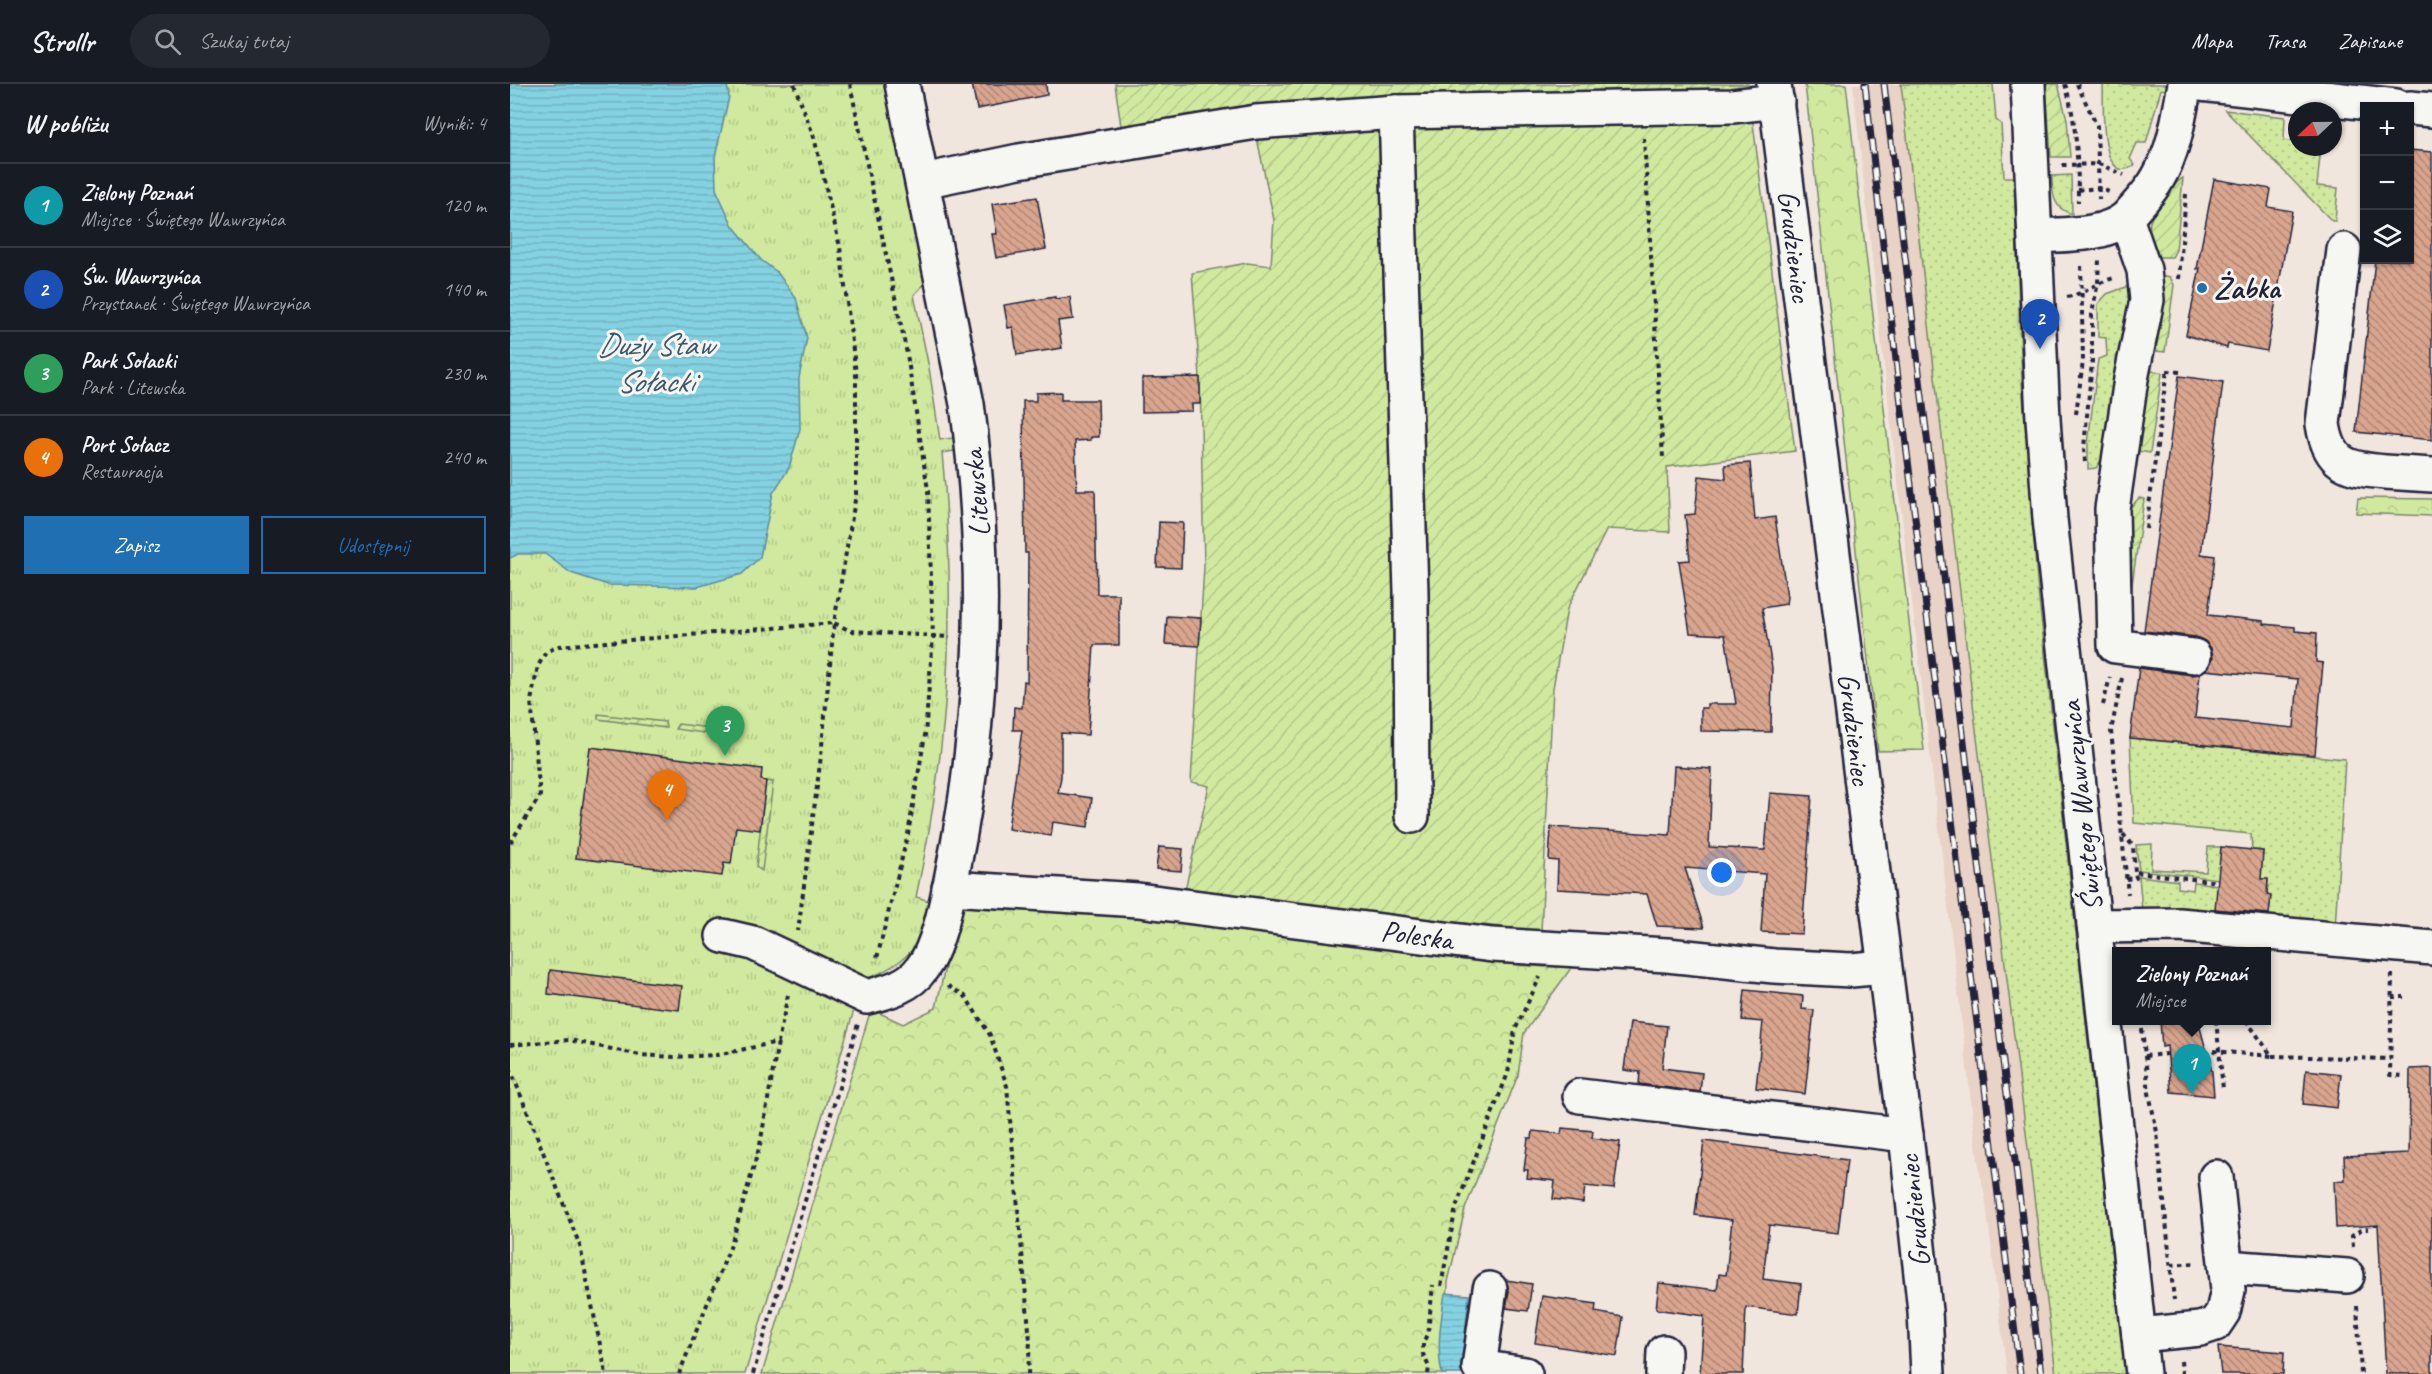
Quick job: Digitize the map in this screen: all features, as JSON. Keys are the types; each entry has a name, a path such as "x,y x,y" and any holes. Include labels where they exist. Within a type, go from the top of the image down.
{"street":[{"name":"Litewska","path":"902,84 958,360 972,444 981,558 981,639 976,722 967,789 947,897 937,936 922,969"},
{"name":"Świętego Wawrzyńca","path":"2028,84 2043,419 2050,519 2143,1374"},
{"path":"2035,236 2113,224 2153,186 2174,143 2185,84"},
{"path":"2201,84 2361,102"},
{"path":"923,181 1012,162 1256,122 1396,112 1732,106 1775,92"},
{"name":"Grudzieniec","path":"1775,92 1906,1135 1926,1311 1928,1374"},
{"path":"2414,108 2432,110"},
{"path":"1396,112 1411,592 1412,816"},
{"path":"2113,224 2144,270 2147,300 2131,379 2112,509 2122,647 2194,656"},
{"path":"2344,250 2323,424 2328,447 2337,459 2359,470 2432,475"},
{"name":"Poleska","path":"947,897 1138,900 1492,945 1667,955 1774,966 1851,970 1884,967"},
{"path":"2094,926 2179,925 2432,948"},
{"path":"723,936 753,943 867,997 896,989 922,969"},
{"path":"1580,1096 1906,1135"},
{"path":"2139,1335 2200,1329 2215,1324 2223,1312 2228,1290 2216,1178"},
{"path":"2226,1268 2347,1276"},
{"path":"1490,1289 1479,1367 1525,1374"}],"path":[{"path":"680,1374 734,1234 760,1146 794,962 821,756 834,622 856,494 856,374 840,247 814,137 794,84"},
{"path":"753,1374 867,997 908,834 925,735 933,637 928,490 907,354 850,84"},
{"path":"2077,84 2097,126 2113,224 2092,314 2092,362 2084,448 2086,470"},
{"path":"1642,107 1663,458"},
{"path":"2178,286 2187,185"},
{"path":"2145,537 2169,362"},
{"path":"2167,371 2180,372"},
{"path":"510,843 540,796 531,701 538,666 546,652 560,646 834,622 851,631 981,639"},
{"path":"2101,712 2113,667 2122,647"},
{"path":"2122,647 2111,731 2131,924"},
{"path":"2122,832 2133,846 2136,878 2126,879"},
{"path":"2135,872 2218,882"},
{"path":"1441,1286 1456,1207 1508,1073 1515,1030 1555,947"},
{"path":"2393,966 2390,1075 2402,1076"},
{"path":"922,969 965,996 990,1035 1007,1086 1030,1341 1028,1374"},
{"path":"2392,997 2404,997"},
{"path":"2142,1025 2149,1093 2157,1132 2182,1374"},
{"path":"2216,1025 2223,1089"},
{"path":"2250,1025 2272,1056"},
{"path":"510,1045 569,1040 640,1055 674,1057 717,1055 778,1042"},
{"path":"2213,1051 2272,1056 2390,1059"},
{"path":"2145,1056 2168,1054"},
{"path":"510,1068 580,1246 606,1374"},
{"path":"1428,1374 1429,1367 1423,1354 1423,1343 1428,1332 1433,1285"}],"shaded area":[{"path":"1853,84 1901,84 1977,738 2056,1374 2007,1374 1985,1196 1979,1169"}],"green space":[{"path":"510,84 889,84 930,278 914,295 929,368 940,440 959,437 961,450 942,453 949,566 947,676 936,786 916,897 934,902 922,934 910,953 888,969 863,980 745,1374 510,1374"},
{"path":"1115,84 1748,84 1795,451 1667,467 1670,532 1607,529 1567,609 1553,688 1541,931 1184,894 1209,786 1191,782 1204,567 1200,377 1192,273 1247,263 1271,266 1274,220 1256,133 1122,133"},
{"path":"1805,84 1846,84 1924,750 1878,751"},
{"path":"1901,84 1993,84 1996,120 2001,124 2004,177 2014,177 2022,382 2037,582 2125,1374 2056,1374 1977,738"},
{"path":"2046,84 2058,84 2067,119 2070,157 2051,157"},
{"path":"2103,84 2172,84 2171,91 2161,89 2146,143 2137,143 2130,159 2135,165 2123,169 2115,165 2105,141"},
{"path":"2225,110 2285,117 2284,140 2288,141 2288,156 2320,156 2317,186 2338,188 2335,221 2332,221"},
{"path":"2071,175 2072,214 2057,204 2052,182 2052,176"},
{"path":"2183,178 2176,250 2172,257 2157,257 2151,237 2151,218 2178,181"},
{"path":"2160,275 2170,277 2174,285 2165,352 2155,351 2152,345"},
{"path":"2131,285 2132,308 2106,453 2096,468 2088,469 2088,444 2098,359 2107,356 2106,338 2098,337 2098,304 2107,294"},
{"path":"2152,371 2162,373 2150,453 2138,451 2132,447 2145,373"},
{"path":"2139,498 2144,499 2131,592 2126,589 2127,511"},
{"path":"2358,498 2432,499 2432,516 2356,513"},
{"path":"598,714 665,722 666,728 598,719"},
{"path":"678,724 726,730 725,736 675,729"},
{"path":"2130,738 2345,759 2335,929 2268,922 2271,895 2267,894 2268,880 2261,879 2263,851 2252,850 2251,834 2134,823"},
{"path":"766,781 773,782 762,871 756,867"},
{"path":"2152,844 2151,869 2206,872 2208,847 2221,847 2219,879 2139,870 2136,845"},
{"path":"2139,876 2178,881 2178,888 2193,890 2194,882 2218,885 2215,917 2142,910"},
{"path":"960,900 1111,906 1325,935 1456,959 1545,967 1579,957 1524,1033 1518,1075 1465,1209 1448,1282 1444,1374 762,1374 871,1009 903,1024 936,1008"}],"water":[{"name":"Duży Staw Sołacki","path":"510,84 727,84 729,97 715,157 716,189 733,226 761,260 777,272 796,298 807,338 799,378 800,429 789,468 773,493 760,557 742,574 697,587 608,585 571,573 545,554 518,554 510,558"},
{"path":"1445,1293 1469,1295 1461,1374 1442,1374 1440,1364 1439,1343"}],"building":[{"path":"972,84 1046,84 1047,95 977,109"},
{"path":"2414,150 2432,152 2432,440 2356,432 2375,264 2414,264"},
{"path":"2214,179 2271,189 2268,207 2292,211 2267,351 2228,344 2227,348 2186,335 2200,268 2197,269"},
{"path":"1037,197 1046,249 996,258 992,234 997,234 992,204"},
{"path":"1055,297 1055,299 1070,297 1073,319 1058,321 1062,348 1017,355 1013,327 1008,328 1004,305"},
{"path":"2179,376 2223,382 2201,554 2215,556 2208,615 2264,621 2264,624 2295,627 2295,631 2317,633 2316,662 2323,663 2315,755 2130,738 2139,668 2200,674 2195,718 2294,728 2298,679 2205,670 2213,658 2211,648 2205,641 2196,637 2144,631"},
{"path":"1200,377 1200,404 1192,404 1192,411 1142,412 1142,378"},
{"path":"1061,392 1061,400 1098,400 1099,437 1075,441 1077,490 1095,490 1097,594 1119,594 1119,645 1094,645 1088,735 1061,733 1061,777 1058,793 1092,798 1088,827 1053,822 1051,836 1008,829 1022,730 1013,730 1014,707 1022,708 1024,681 1027,682 1028,553 1025,553 1023,401 1036,401 1036,393"},
{"path":"1750,463 1755,520 1775,517 1787,597 1786,604 1762,608 1772,668 1771,732 1701,731 1701,708 1707,708 1707,704 1736,704 1725,635 1690,633 1679,561 1690,560 1685,515 1695,514 1699,476 1726,479 1725,465"},
{"path":"1159,522 1183,523 1181,568 1157,567"},
{"path":"1167,616 1201,618 1199,646 1165,644"},
{"path":"590,747 762,769 761,780 766,781 760,830 736,827 731,864 724,863 722,876 576,858"},
{"path":"1674,766 1712,769 1709,847 1765,850 1770,793 1812,796 1802,934 1761,932 1765,874 1685,868 1704,928 1657,926 1647,894 1557,889 1558,861 1549,860 1551,827 1670,835"},
{"path":"1159,847 1183,849 1181,871 1156,869"},
{"path":"2221,847 2263,851 2261,879 2268,879 2267,894 2271,895 2269,914 2215,909"},
{"path":"550,970 682,986 679,1010 548,994"},
{"path":"1745,990 1803,996 1802,1009 1814,1010 1805,1094 1756,1088 1763,1022 1742,1020"},
{"path":"1630,1022 1667,1026 1662,1068 1702,1073 1700,1092 1639,1084 1640,1072 1624,1070"},
{"path":"2160,1025 2199,1025 2212,1072 2214,1096 2171,1092 2167,1046 2162,1047"},
{"path":"2432,1068 2432,1374 2386,1374 2378,1225 2336,1228 2334,1181 2345,1180 2344,1156 2409,1153 2410,1069"},
{"path":"2306,1070 2341,1074 2337,1108 2303,1104"},
{"path":"1562,1128 1593,1131 1592,1138 1620,1142 1614,1189 1585,1186 1583,1203 1553,1199 1555,1181 1527,1178 1528,1170 1524,1170 1528,1138 1532,1138 1533,1131 1561,1134"},
{"path":"1704,1141 1847,1160 1838,1233 1769,1225 1763,1279 1801,1284 1798,1314 1746,1307 1743,1374 1700,1374 1704,1316 1656,1309 1659,1283 1717,1290 1719,1274 1726,1275 1732,1220 1695,1215"},
{"path":"1506,1280 1532,1284 1528,1311 1506,1308 1509,1291"},
{"path":"1542,1296 1596,1304 1595,1312 1623,1317 1617,1356 1535,1343"},
{"path":"2218,1347 2284,1352 2283,1374 2221,1374"}],"railway":[{"path":"1865,84 1899,387 2020,1374"},
{"path":"1884,84 2041,1374"}],"place":[{"name":"Żabka","path":"2202,288"},
{"name":"Św. Wawrzyńca","path":"2040,349"},
{"name":"Park Sołacki","path":"725,756"},
{"name":"Port Sołacz","path":"667,820"},
{"name":"Zielony Poznań","path":"2192,1094"}]}
